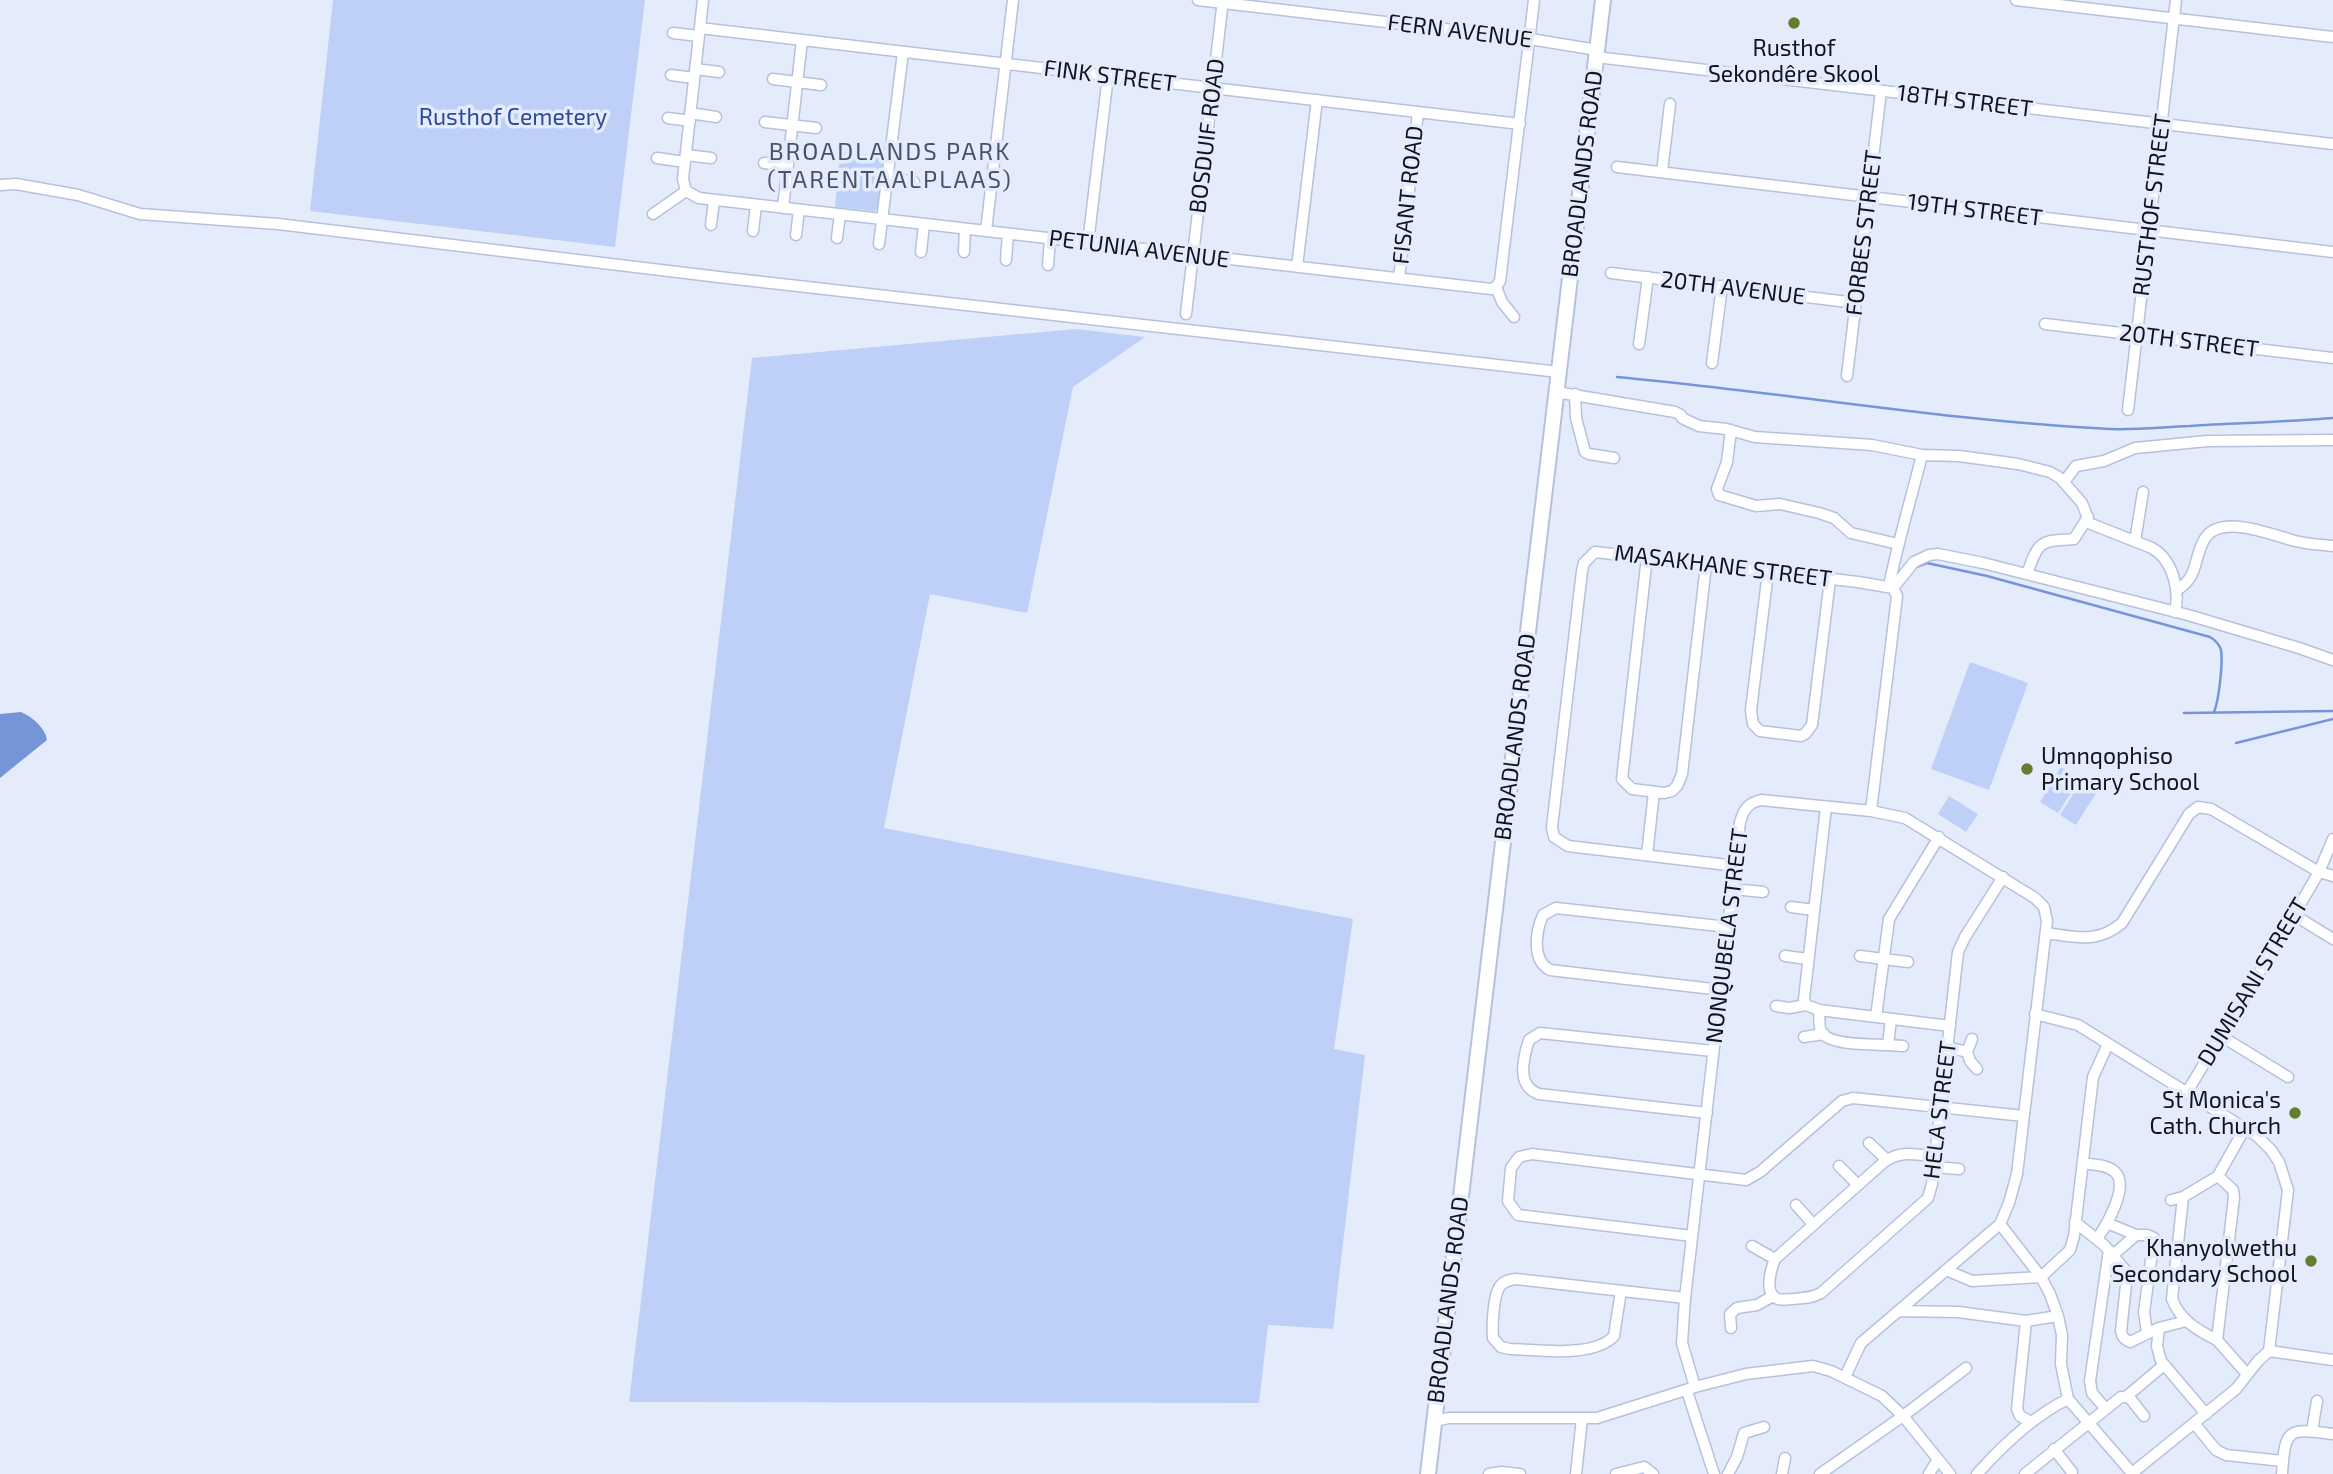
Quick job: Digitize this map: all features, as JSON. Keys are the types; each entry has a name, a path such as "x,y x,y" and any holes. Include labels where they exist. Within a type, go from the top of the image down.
{"main road":[{"name":"BROADLANDS ROAD","path":"1427,1474 1603,0"}],"street":[{"path":"653,214 686,191 683,179 703,0"},
{"path":"986,231 1013,0"},
{"name":"FERN AVENUE","path":"1198,0 1530,39 1597,53"},
{"path":"1514,317 1502,302 1496,287 1500,281 1534,0"},
{"path":"2016,0 2333,37"},
{"name":"RUSTHOF STREET","path":"2128,410 2176,0"},
{"name":"BOSDUIF ROAD","path":"1186,314 1223,1"},
{"name":"FINK STREET","path":"673,33 699,32 802,40 1520,124"},
{"path":"783,208 802,40"},
{"path":"880,244 903,52"},
{"name":"18TH STREET","path":"1597,53 1881,91 2333,144"},
{"path":"671,75 719,72"},
{"path":"1088,243 1108,76"},
{"path":"773,79 821,85"},
{"name":"FORBES STREET","path":"1847,376 1881,91"},
{"path":"1297,267 1317,100"},
{"path":"1662,173 1670,104"},
{"name":"FISANT ROAD","path":"1399,278 1418,112"},
{"path":"668,118 716,117"},
{"path":"765,122 816,128"},
{"path":"657,158 711,158"},
{"path":"764,163 788,166"},
{"name":"19TH STREET","path":"1617,167 2333,252"},
{"path":"888,178 914,182"},
{"path":"0,186 16,184 78,195 140,214 289,225 727,278 1559,372"},
{"name":"PETUNIA AVENUE","path":"686,191 699,198 756,205 1490,289 1496,287"},
{"path":"711,225 714,200"},
{"path":"753,231 756,205"},
{"path":"796,235 799,210"},
{"path":"837,239 840,214"},
{"path":"921,252 924,224"},
{"path":"964,252 965,229"},
{"path":"1006,260 1008,234"},
{"path":"1048,265 1050,239"},
{"name":"20TH AVENUE","path":"1611,273 1856,303"},
{"path":"1639,344 1648,277"},
{"path":"1712,363 1722,286"},
{"name":"20TH STREET","path":"2045,324 2333,358"},
{"path":"1556,392 1675,412 1699,426 1731,430 1755,437 1872,445 1922,456 2001,460 2050,472 2064,482 2082,503 2087,516 2086,522 2159,552 2171,571 2179,596 2175,612"},
{"path":"1575,394 1576,418 1583,450 1589,454 1615,458"},
{"path":"1731,430 1727,462 1717,491 1719,495 1756,506 1780,504 1819,513 1834,518 1851,533 1898,544"},
{"path":"2064,482 2076,466 2104,461 2135,448 2208,441 2333,440"},
{"path":"1871,811 1897,596 1891,587 1898,544 1922,456"},
{"path":"2135,541 2143,492"},
{"path":"2027,574 2035,550 2046,541 2074,539 2087,518"},
{"path":"2177,590 2193,577 2203,541 2213,529 2240,527 2297,541 2333,546"},
{"name":"MASAKHANE STREET","path":"1736,866 1568,846 1558,841 1552,827 1584,563 1595,552 1891,587"},
{"path":"1891,587 1914,562 1938,554 2175,612 2333,660"},
{"path":"1647,557 1622,779 1632,789 1654,792 1672,791 1682,774 1706,565"},
{"path":"1768,572 1751,710 1753,724 1763,732 1801,736 1812,724 1830,580"},
{"path":"1647,855 1654,792"},
{"name":"NONQUBELA STREET","path":"1714,1474 1691,1389 1682,1343 1685,1298 1740,822 1750,804 1768,800 1871,811 1905,818 2003,877 2039,902 2046,912 2046,933 2014,1187 2000,1224 1861,1343 1845,1377"},
{"path":"1805,1002 1826,807"},
{"path":"2046,933 2091,938 2103,936 2115,929 2122,923 2189,814 2198,807 2211,809 2319,872 2333,876"},
{"path":"1876,1017 1891,914 1939,838"},
{"name":"DUMISANI STREET","path":"2187,1092 2319,872 2333,839"},
{"name":"HELA STREET","path":"1771,1293 1780,1299 1811,1298 1821,1293 1924,1202 1930,1192 1958,952 2003,877"},
{"path":"1733,888 1763,892"},
{"path":"1791,907 1814,911"},
{"path":"1721,990 1549,970 1539,961 1538,940 1543,915 1556,908 1728,927"},
{"path":"2294,915 2333,939"},
{"path":"1785,956 1808,959"},
{"path":"1860,956 1908,962"},
{"path":"1805,1002 1819,1010 1950,1026"},
{"path":"1776,1006 1796,1008 1805,1002"},
{"path":"1819,1010 1820,1030 1824,1034"},
{"path":"2000,1224 2050,1294 2062,1335 2061,1364 2068,1399 2131,1474 2236,1389 2269,1352 2288,1190 2286,1179 2272,1150 2258,1136 2078,1025 2035,1014"},
{"path":"1888,1045 1891,1019"},
{"path":"1707,1113 1539,1094 1532,1092 1525,1084 1524,1066 1529,1040 1540,1032 1713,1051"},
{"path":"1804,1037 1824,1034 1853,1044 1903,1046"},
{"path":"2221,1036 2288,1077"},
{"path":"1972,1039 1967,1052 1970,1061 1978,1069"},
{"path":"1946,1270 1972,1281 2040,1277 2070,1250 2074,1236 2093,1077 2108,1044"},
{"path":"1948,1047 1967,1052"},
{"path":"1692,1236 1518,1215 1508,1201 1511,1168 1519,1157 1532,1154 1739,1180 1753,1177 1842,1101 1848,1099 2024,1116"},
{"path":"2171,1200 2183,1197 2217,1177 2245,1128"},
{"path":"1869,1143 1887,1160"},
{"path":"1731,1328 1730,1314 1734,1310 1757,1305 1771,1293 1770,1275 1775,1259 1887,1160 1901,1154 1959,1170"},
{"path":"2083,1163 2103,1166 2119,1175 2117,1200 2108,1223 2097,1239"},
{"path":"1839,1166 1858,1185"},
{"path":"2217,1177 2231,1186 2234,1194 2217,1339"},
{"path":"2183,1197 2172,1299 2175,1308 2186,1321 2217,1339 2247,1374"},
{"path":"1796,1205 1813,1224"},
{"path":"2075,1222 2111,1252 2127,1276 2122,1336 2130,1342 2159,1328 2186,1321"},
{"path":"2108,1223 2136,1235 2154,1238 2144,1312 2147,1333"},
{"path":"2106,1409 2092,1393 2090,1381 2111,1252 2136,1235"},
{"path":"1752,1246 1775,1259"},
{"path":"1621,1291 1616,1331 1611,1340 1602,1345 1577,1350 1510,1349 1501,1347 1493,1338 1497,1294 1505,1281 1516,1279 1685,1298"},
{"path":"1898,1311 1958,1312 2026,1321 2058,1316"},
{"path":"2026,1321 2017,1409 2020,1416 2031,1422"},
{"path":"2159,1328 2158,1353 2164,1365 2206,1414"},
{"path":"2269,1352 2333,1360"},
{"path":"2025,1474 2086,1419 2127,1396 2164,1365"},
{"path":"1434,1421 1449,1418 1606,1416 1745,1374 1813,1366 1845,1377 1882,1396 1903,1416 1950,1474"},
{"path":"1820,1474 1966,1368"},
{"path":"2127,1396 2144,1416"},
{"path":"1977,1474 1988,1460 2031,1422 2068,1399"},
{"path":"2312,1431 2317,1401"},
{"path":"1576,1474 1582,1418"},
{"path":"2194,1423 2216,1450 2226,1455 2283,1461"},
{"path":"1728,1474 1737,1457 1744,1433 1764,1427"},
{"path":"2282,1474 2287,1440 2293,1432 2301,1430 2333,1433"},
{"path":"2054,1449 2072,1472"},
{"path":"1782,1474 1785,1458"},
{"path":"1929,1474 1938,1459"},
{"path":"1616,1474 1644,1467 1653,1474"},
{"path":"1489,1474 1520,1474"}],"green space":[{"name":"Rusthof Cemetery","path":"333,0 645,0 615,247 310,211"},
{"path":"840,152 885,156 880,208 874,211 835,207"},
{"path":"1076,329 1145,337 1073,387 1027,613 930,594 884,828 1353,919 1334,1049 1365,1055 1333,1329 1268,1325 1259,1403 629,1402 752,358"},
{"path":"1970,662 2028,683 1989,790 1931,769"},
{"path":"2061,767 2080,779 2058,813 2040,802"},
{"path":"2082,780 2098,790 2076,825 2060,815"},
{"path":"1949,796 1978,814 1966,832 1938,814"}],"water":[{"path":"21,712 38,723 47,740 0,778 0,714"}],"waterway":[{"path":"1617,377 1987,420 2110,429 2333,418"},
{"path":"1914,568 1927,563 1987,576 2210,637 2221,650 2219,691 2214,712"},
{"path":"2184,713 2333,711"},
{"path":"2236,743 2333,719"}],"place":[{"name":"Rusthof Sekondêre Skool","path":"1794,23"},
{"name":"Umnqophiso Primary School","path":"2027,769"},
{"name":"St Monica's Cath. Church","path":"2295,1113"},
{"name":"Khanyolwethu Secondary School","path":"2311,1261"}],"district":[{"name":"BROADLANDS PARK (TARENTAALPLAAS)","path":"890,166"}]}
